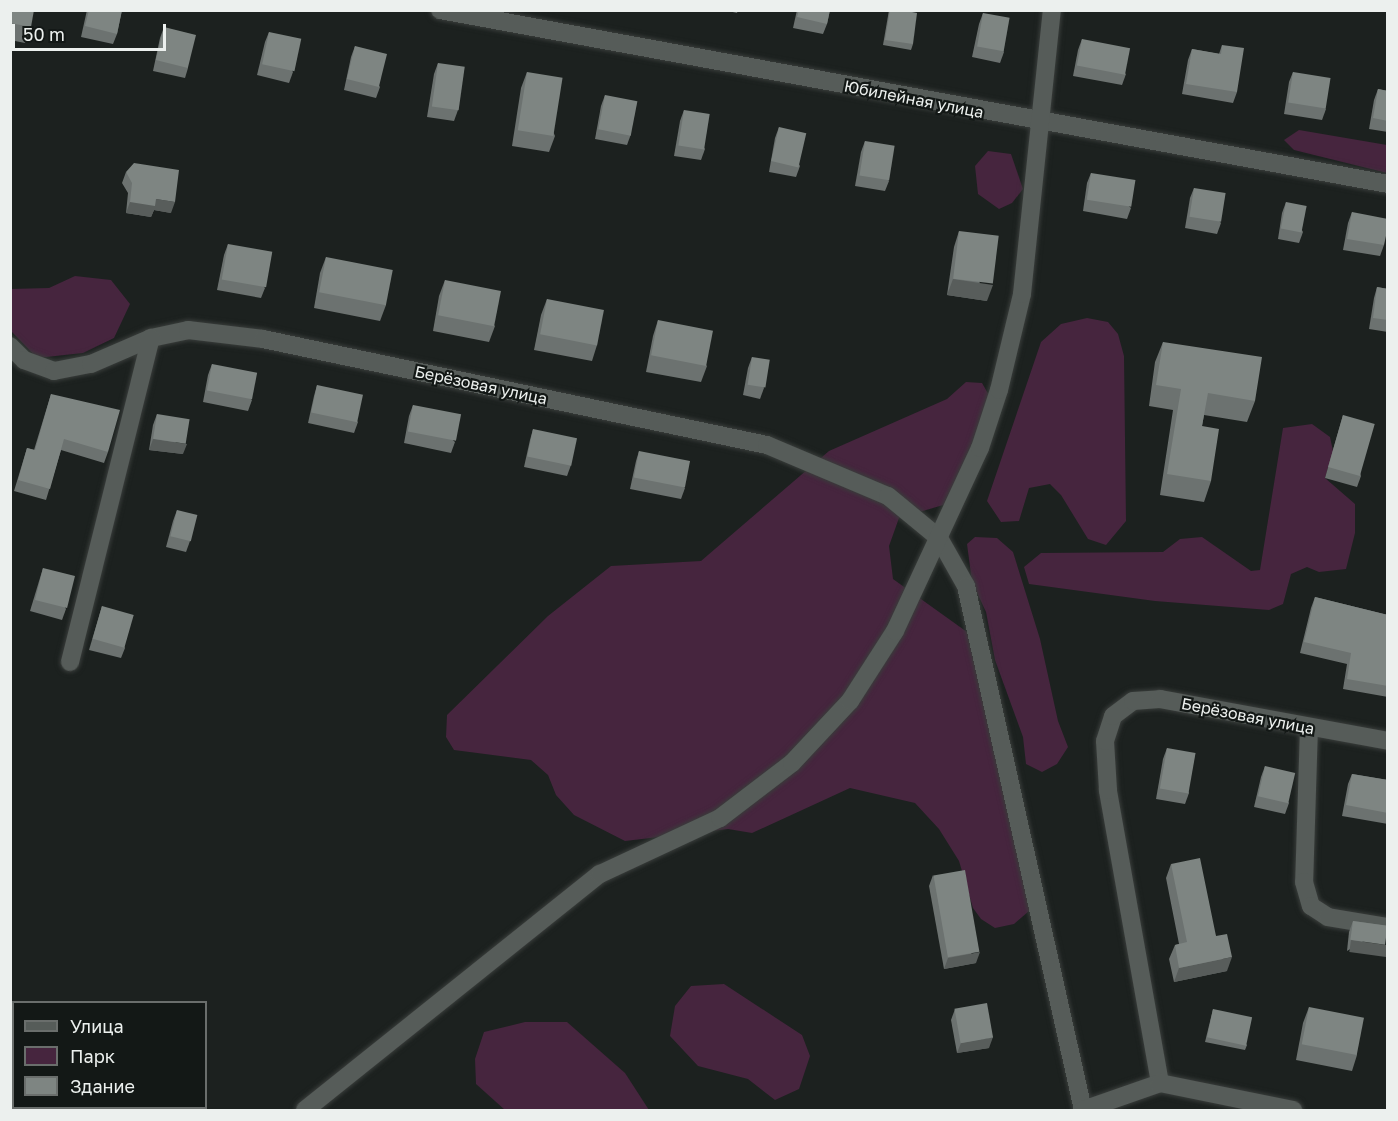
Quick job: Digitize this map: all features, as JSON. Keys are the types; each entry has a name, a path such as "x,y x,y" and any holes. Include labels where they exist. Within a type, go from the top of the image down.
{"street":[{"name":"Юбилейная улица","path":"440,10 1040,123 1388,184"},
{"path":"305,1110 600,874 720,818 792,763 850,701 896,631 980,448 999,390 1022,294 1052,10"},
{"name":"Берёзовая улица","path":"10,346 24,360 54,371 91,364 151,338 188,330 263,339 767,445 888,496 939,538"},
{"path":"70,662 151,338"},
{"path":"939,538 966,586 1083,1110 1160,1083 1293,1110"},
{"name":"Берёзовая улица","path":"1160,1083 1108,790 1105,741 1113,716 1133,701 1160,699 1388,741"},
{"path":"1309,727 1304,882 1311,906 1328,917 1388,927"}],"green space":[{"path":"1299,130 1387,145 1387,173 1294,150 1284,140"},
{"path":"988,151 1011,154 1023,189 1012,203 999,209 978,194 975,166"},
{"path":"75,276 111,280 130,304 114,338 83,353 37,358 11,331 10,289 49,288"},
{"path":"1087,318 1108,322 1118,334 1124,356 1126,521 1106,545 1088,539 1061,495 1050,484 1029,488 1019,521 1001,522 987,501 1041,342 1061,324"},
{"path":"966,382 982,383 990,397 950,503 899,518 889,546 893,579 967,632 1031,904 1029,911 1014,924 995,928 981,919 973,908 959,861 939,829 915,803 850,788 752,833 728,829 625,841 574,815 556,795 548,775 531,760 454,750 446,737 447,715 548,616 611,566 701,561 829,451 947,399"},
{"path":"1312,424 1330,437 1333,451 1325,478 1355,504 1355,533 1346,569 1319,572 1307,567 1291,574 1283,604 1269,610 1155,601 1029,584 1024,567 1041,553 1163,552 1180,539 1202,537 1251,571 1260,570 1283,428"},
{"path":"975,537 997,538 1013,552 1040,639 1058,721 1068,747 1057,764 1042,772 1026,764 1023,737 995,660 986,612 972,582 967,544"},
{"path":"724,984 802,1035 810,1056 799,1089 775,1100 748,1079 698,1066 670,1036 675,1006 691,986"},
{"path":"525,1022 567,1022 625,1073 649,1110 505,1110 476,1084 475,1059 484,1032"}],"building":[{"path":"10,10 34,10 31,27 10,23"},
{"path":"89,10 122,10 117,34 85,26"},
{"path":"799,10 830,10 827,24 797,17"},
{"path":"890,10 917,13 913,44 885,40"},
{"path":"983,13 1010,18 1004,51 977,46"},
{"path":"164,27 196,35 188,68 156,60"},
{"path":"269,32 301,39 294,71 262,64"},
{"path":"1082,39 1130,48 1125,75 1077,66"},
{"path":"1222,45 1244,48 1237,92 1186,84 1192,49 1221,54"},
{"path":"355,46 387,54 379,87 347,79"},
{"path":"438,63 465,67 459,110 432,107"},
{"path":"527,72 563,78 553,136 518,130"},
{"path":"1293,72 1331,78 1326,109 1288,103"},
{"path":"1378,89 1388,91 1388,121 1373,118"},
{"path":"605,95 637,101 631,136 598,129"},
{"path":"684,110 710,114 704,150 678,146"},
{"path":"779,127 806,133 798,167 771,161"},
{"path":"865,141 895,146 889,180 860,176"},
{"path":"134,163 179,170 175,202 156,199 155,206 130,202 132,183 126,172"},
{"path":"1091,173 1135,180 1131,207 1087,200"},
{"path":"1194,188 1226,193 1221,222 1189,217"},
{"path":"1286,202 1307,206 1301,233 1281,229"},
{"path":"1352,212 1388,219 1384,245 1347,239"},
{"path":"959,231 999,236 993,284 953,279"},
{"path":"228,244 272,252 266,287 222,279"},
{"path":"326,257 393,270 386,305 319,292"},
{"path":"445,280 501,291 494,326 438,315"},
{"path":"1377,287 1388,289 1388,320 1373,318"},
{"path":"547,299 604,310 597,345 540,334"},
{"path":"658,320 713,331 706,366 651,355"},
{"path":"1163,342 1262,357 1255,401 1208,393 1202,426 1219,429 1211,481 1167,474 1181,389 1156,385"},
{"path":"752,357 770,360 765,387 748,385"},
{"path":"212,364 257,373 252,399 207,391"},
{"path":"317,385 363,395 357,422 311,412"},
{"path":"51,394 120,410 108,452 64,439 50,489 18,480 27,448 35,450"},
{"path":"413,405 461,414 456,441 408,432"},
{"path":"157,414 190,419 186,444 153,439"},
{"path":"1343,415 1375,424 1360,476 1328,467"},
{"path":"533,429 577,438 571,466 527,456"},
{"path":"639,451 690,461 685,487 634,478"},
{"path":"177,510 197,515 191,541 170,536"},
{"path":"43,568 75,576 67,608 35,600"},
{"path":"1315,597 1388,615 1388,686 1347,679 1351,653 1304,642"},
{"path":"102,606 134,615 124,648 93,639"},
{"path":"1167,748 1196,753 1188,793 1160,788"},
{"path":"1265,766 1295,773 1288,803 1258,796"},
{"path":"1352,774 1388,780 1388,813 1346,805"},
{"path":"1200,858 1216,936 1227,934 1232,957 1179,968 1175,945 1187,942 1171,864"},
{"path":"965,870 979,952 948,957 933,876"},
{"path":"1353,921 1388,926 1385,945 1350,940"},
{"path":"987,1003 993,1037 961,1043 955,1009"},
{"path":"1309,1007 1364,1018 1357,1055 1302,1044"},
{"path":"1213,1009 1252,1017 1246,1046 1207,1037"}]}
